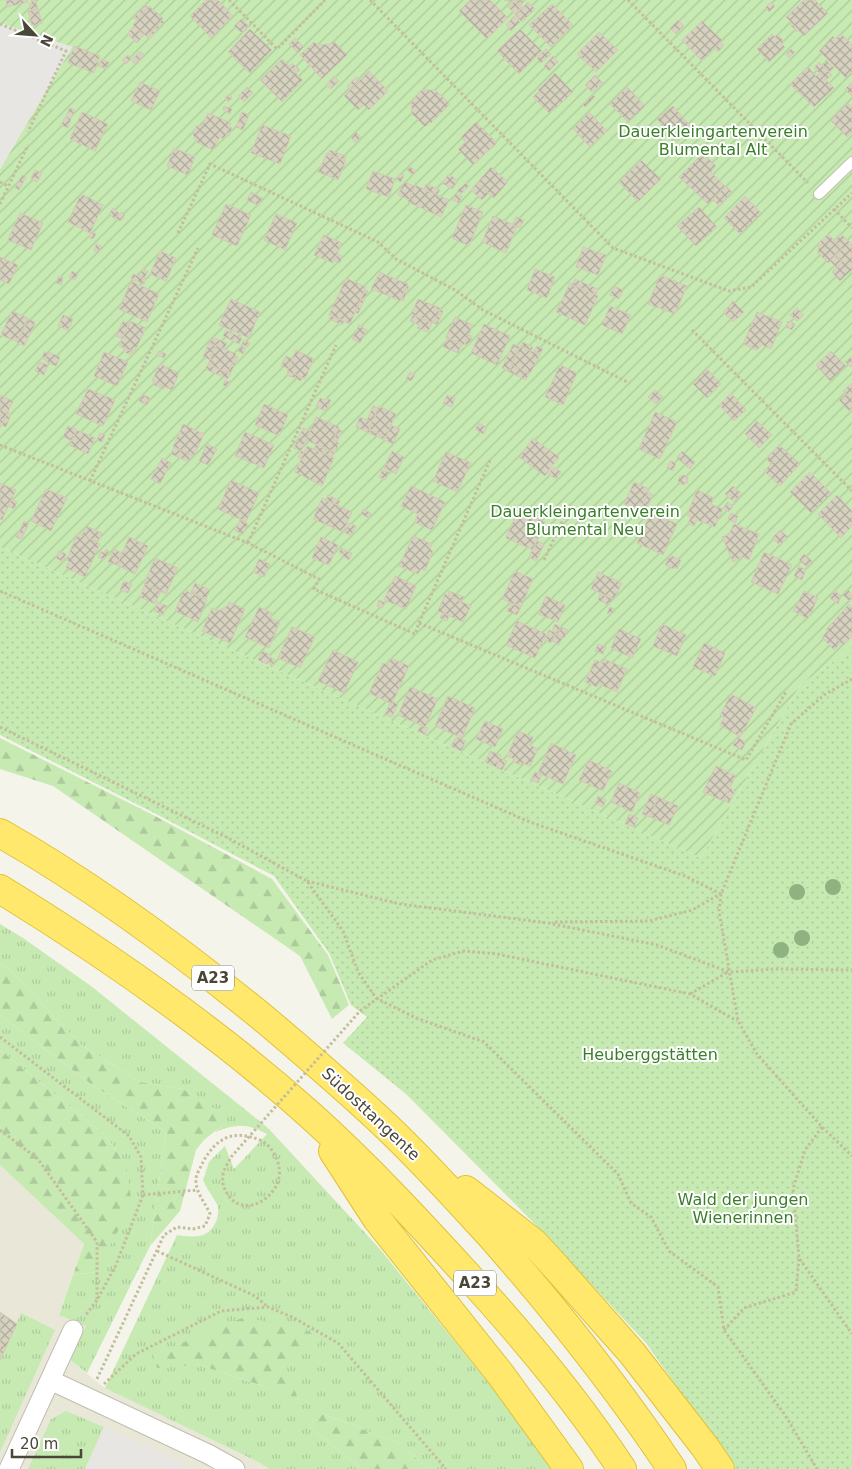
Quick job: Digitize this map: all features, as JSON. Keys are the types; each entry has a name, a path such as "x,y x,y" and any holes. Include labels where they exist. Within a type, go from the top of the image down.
{"highway":[{"name":"Südosttangente","path":"0,834 88,888 163,939 231,992 320,1066 388,1128 458,1199 579,1340 672,1469"},
{"name":"A23","path":"0,889 61,926 134,976 205,1028 309,1114 373,1175 435,1239 487,1297 542,1361 622,1469"},
{"path":"309,1114 377,1220 501,1375 569,1469"},
{"path":"388,1128 534,1243 632,1353 720,1469"}],"street":[{"path":"9,1469 73,1330"},
{"path":"50,1380 208,1454 235,1469"}],"lane":[{"path":"819,194 852,162"}],"path":[{"path":"229,0 277,49 325,0"},
{"path":"370,0 613,248 729,290 751,287 852,193"},
{"path":"628,0 852,228"},
{"path":"0,24 66,50 28,132"},
{"path":"0,204 28,145"},
{"path":"178,233 210,164 378,242 396,259 455,290 483,310 629,384"},
{"path":"0,182 8,186"},
{"path":"90,481 198,248"},
{"path":"692,330 852,491"},
{"path":"248,543 336,345"},
{"path":"0,445 248,543 319,579 314,589 415,634 491,458"},
{"path":"544,560 567,511"},
{"path":"0,591 527,821 685,876 721,894"},
{"path":"419,624 746,760 786,692"},
{"path":"852,679 824,695 791,724 721,894 719,911 738,1021 757,1054 822,1127 852,1156"},
{"path":"0,727 226,837 307,881 400,904 548,922 657,946 729,972 775,969 852,970"},
{"path":"307,881 343,931 358,972 376,998 416,1018 484,1042 618,1174 631,1203 651,1217 669,1251 718,1287 724,1330 786,1415 817,1469"},
{"path":"548,922 649,921 692,910 721,894"},
{"path":"89,1398 164,1235 177,1227 192,1229 205,1226 210,1214 205,1201 197,1190 195,1177 210,1149 220,1140 231,1136 242,1135 251,1138 260,1140 273,1150 279,1164 280,1181 272,1195 260,1203 246,1206 232,1200 222,1186 223,1172 232,1157 244,1142 251,1135 302,1077 308,1069 360,1011 432,960 464,951 497,954 690,994 738,1021"},
{"path":"690,994 729,972"},
{"path":"0,1037 129,1136 141,1157 143,1195 116,1265 97,1300 73,1330"},
{"path":"724,1330 744,1308 796,1292 799,1258 793,1189 805,1150 822,1127"},
{"path":"0,1130 38,1160 97,1242 97,1300"},
{"path":"143,1195 197,1190"},
{"path":"156,1251 255,1296 268,1307 292,1317 338,1343 446,1469"},
{"path":"799,1258 852,1334"},
{"path":"89,1398 136,1354 221,1311 268,1307"}],"shaded area":[{"path":"0,23 72,47 0,169"},
{"path":"0,1165 84,1244 59,1314 87,1326 71,1361 105,1388 269,1469 0,1469"},
{"path":"104,1427 189,1466 187,1469 85,1469"}],"green space":[{"name":"Dauerkleingartenverein Blumental Neu","path":"0,0 852,0 852,648 800,685 701,858 0,547 0,169 72,47 0,23"},
{"name":"Heuberggstätten","path":"0,547 701,858 800,685 852,648 852,1469 735,1469 646,1343 533,1222 406,1094 343,1043 367,1017 351,1005 329,953 274,876 0,735"},
{"path":"0,738 157,817 272,879 328,955 349,1005 332,1019 300,956 53,786 0,769"},
{"path":"0,924 91,986 268,1128 379,1248 517,1418 555,1469 429,1469 398,1443 323,1414 308,1426 363,1469 269,1469 105,1388 177,1235 199,1236 205,1234 212,1229 216,1221 217,1204 203,1180 209,1162 225,1146 234,1169 267,1134 247,1126 229,1127 215,1132 223,1125 219,1112 183,1089 140,1082 80,1044 11,971 0,964","holes":["199,1365 283,1366 301,1405 269,1388"]},
{"path":"0,964 11,971 80,1044 140,1082 183,1089 220,1112 223,1125 204,1140 196,1150 180,1211 150,1246 166,1132 91,1084 0,1015"},
{"path":"0,1015 91,1084 166,1132 150,1246 87,1373 70,1360 86,1326 59,1315 73,1275 96,1272 126,1163 104,1134 0,1050"},
{"path":"0,1050 104,1134 126,1163 132,1205 96,1272 73,1275 84,1244 0,1165"},
{"path":"21,1313 55,1330 0,1452 0,1360"},
{"path":"242,1318 297,1325 323,1340 284,1366 301,1405 291,1412 269,1388 199,1365 157,1368 153,1355"},
{"path":"66,1411 104,1427 85,1469 28,1469 51,1419"},
{"path":"323,1414 398,1443 429,1469 363,1469 308,1426"}],"building":[{"path":"6,0 27,0 28,2 7,7"},
{"path":"31,0 35,0 38,9 31,11 29,4 32,4"},
{"path":"206,0 218,0 233,16 211,38 190,16"},
{"path":"470,0 490,0 508,18 487,39 459,11"},
{"path":"504,0 525,0 519,6 514,1"},
{"path":"804,0 815,0 828,13 804,36 786,17"},
{"path":"515,1 522,7 515,14 508,7"},
{"path":"528,2 535,9 522,22 515,15"},
{"path":"771,2 775,6 769,12 765,8"},
{"path":"552,4 573,25 551,47 529,25"},
{"path":"145,5 148,7 137,20 133,18"},
{"path":"149,6 163,18 147,37 133,25"},
{"path":"38,8 42,23 32,26 28,11"},
{"path":"514,16 520,22 511,31 506,25"},
{"path":"241,19 249,26 242,33 234,26"},
{"path":"162,20 164,22 149,39 147,37"},
{"path":"678,20 684,26 676,34 670,28"},
{"path":"702,21 722,40 702,61 682,40"},
{"path":"792,23 799,30 797,32 790,25"},
{"path":"134,26 144,35 137,43 127,34"},
{"path":"250,29 272,50 250,73 228,52"},
{"path":"520,29 542,51 519,74 497,51"},
{"path":"599,32 618,50 596,72 577,54"},
{"path":"772,34 785,47 769,62 757,49"},
{"path":"777,34 784,41 781,43 775,37"},
{"path":"841,34 852,44 852,72 846,78 819,51 833,36 836,39"},
{"path":"295,38 304,47 298,53 289,44"},
{"path":"334,41 347,55 322,79 300,55 314,42 318,45 330,44"},
{"path":"721,42 724,45 718,52 714,48"},
{"path":"74,46 100,56 94,73 68,63"},
{"path":"546,49 551,54 541,63 537,58"},
{"path":"791,49 795,52 789,58 786,54"},
{"path":"140,51 144,55 139,61 135,56"},
{"path":"128,55 131,59 126,64 122,60"},
{"path":"135,56 139,61 135,64 131,60"},
{"path":"553,56 558,62 549,71 544,66"},
{"path":"102,59 109,62 106,69 98,66"},
{"path":"282,59 303,80 282,102 260,80"},
{"path":"827,61 834,68 829,72 823,65"},
{"path":"819,62 832,75 826,80 814,68"},
{"path":"292,63 300,70 296,73 289,66"},
{"path":"808,67 816,76 819,73 834,88 814,107 790,84"},
{"path":"369,71 388,91 369,110 364,105 358,110 344,96"},
{"path":"555,73 573,92 556,108 538,90"},
{"path":"595,75 603,83 592,92 585,85"},
{"path":"334,76 339,81 331,89 326,85"},
{"path":"356,77 360,80 351,89 347,86"},
{"path":"140,82 160,91 151,110 131,101"},
{"path":"852,82 852,96 845,89"},
{"path":"247,87 253,93 244,102 238,96"},
{"path":"627,87 645,106 628,122 610,104"},
{"path":"422,90 435,90 450,104 425,127 412,114 411,102"},
{"path":"539,91 555,107 549,113 533,97"},
{"path":"229,94 232,98 228,102 225,98"},
{"path":"593,95 595,97 585,107 583,104"},
{"path":"848,103 852,107 852,132 847,137 830,120"},
{"path":"224,106 232,109 230,114 223,110"},
{"path":"673,106 692,128 677,142 657,119"},
{"path":"70,108 75,110 71,118 66,116"},
{"path":"82,112 108,124 95,151 70,139"},
{"path":"242,112 249,115 243,130 236,127"},
{"path":"589,112 607,131 590,147 573,129"},
{"path":"208,113 231,123 224,139 220,137 213,150 196,142 193,134 196,126 202,126"},
{"path":"65,117 71,119 68,128 61,125"},
{"path":"476,122 497,143 473,165 458,149 465,142 461,137"},
{"path":"262,125 291,136 280,164 251,153"},
{"path":"229,127 232,128 229,136 226,135"},
{"path":"640,127 646,133 640,138 635,132"},
{"path":"356,132 361,137 356,143 351,138"},
{"path":"174,148 195,157 188,175 167,166"},
{"path":"330,150 346,156 345,161 328,154"},
{"path":"327,153 346,161 338,180 318,172"},
{"path":"703,153 716,166 711,172 725,186 708,204 679,177"},
{"path":"641,160 661,179 638,202 619,182"},
{"path":"410,167 416,171 413,175 407,170"},
{"path":"491,167 508,182 494,198 477,183"},
{"path":"35,170 42,173 37,182 31,179"},
{"path":"373,171 395,179 389,197 366,189"},
{"path":"399,174 404,175 401,182 397,180"},
{"path":"449,174 458,181 452,189 442,183"},
{"path":"22,175 26,177 19,190 15,188"},
{"path":"404,182 415,186 409,200 398,195"},
{"path":"466,183 469,186 461,194 457,191"},
{"path":"477,183 489,193 482,200 471,190"},
{"path":"426,184 440,190 437,195 424,189"},
{"path":"415,185 449,200 441,217 408,202"},
{"path":"726,186 732,192 719,206 712,199"},
{"path":"251,192 262,198 259,206 247,200"},
{"path":"81,194 103,205 90,233 68,222"},
{"path":"455,194 462,196 459,203 452,200"},
{"path":"745,196 761,213 740,234 724,218"},
{"path":"226,204 251,215 237,246 212,235"},
{"path":"466,205 483,212 469,246 452,238"},
{"path":"699,207 717,227 696,246 677,226"},
{"path":"113,208 119,213 115,219 109,214"},
{"path":"121,212 125,215 120,221 116,218"},
{"path":"20,213 43,223 31,250 8,240"},
{"path":"276,214 297,223 285,250 264,240"},
{"path":"493,216 517,226 506,253 482,242"},
{"path":"516,217 524,220 520,228 513,225"},
{"path":"91,232 96,234 93,239 88,237"},
{"path":"828,234 842,249 828,263 818,253 819,243"},
{"path":"841,234 852,244 852,270 840,281 832,272 842,262 835,255 842,249 834,241"},
{"path":"324,235 342,243 333,263 314,255"},
{"path":"96,244 101,246 98,253 94,251"},
{"path":"583,247 606,255 598,275 576,267"},
{"path":"160,251 176,258 166,281 150,274"},
{"path":"337,254 342,256 340,263 334,260"},
{"path":"835,255 842,262 837,268 830,261"},
{"path":"0,257 18,265 9,284 0,280"},
{"path":"143,269 148,271 144,279 139,276"},
{"path":"535,269 555,277 547,298 527,290"},
{"path":"72,271 78,274 75,280 69,277"},
{"path":"380,272 386,275 379,292 371,289"},
{"path":"133,274 146,279 144,284 131,279"},
{"path":"386,275 408,284 400,301 379,292"},
{"path":"660,275 687,286 675,314 648,304"},
{"path":"59,276 63,278 61,285 56,283"},
{"path":"346,278 366,287 350,324 329,315"},
{"path":"575,279 598,289 596,295 572,285"},
{"path":"131,281 159,294 147,322 119,309"},
{"path":"570,283 598,296 585,325 556,312"},
{"path":"407,286 409,287 403,301 401,300"},
{"path":"614,286 623,290 619,299 610,295"},
{"path":"365,290 368,291 358,314 355,312"},
{"path":"231,299 260,312 249,338 219,325"},
{"path":"418,299 440,308 434,323 411,314"},
{"path":"733,301 744,312 739,317 728,307"},
{"path":"610,306 631,315 622,334 602,325"},
{"path":"728,307 739,317 733,322 723,312"},
{"path":"797,308 804,315 797,321 790,315"},
{"path":"440,310 443,311 437,325 434,323"},
{"path":"12,311 28,318 17,342 1,335"},
{"path":"757,312 782,322 771,349 762,345 757,350 743,344"},
{"path":"63,315 73,319 68,330 58,326"},
{"path":"331,315 344,321 342,325 329,319"},
{"path":"413,315 432,323 428,332 417,328 419,325 410,321"},
{"path":"455,317 473,325 464,345 446,337"},
{"path":"28,319 35,322 35,324 24,346 17,343"},
{"path":"123,321 129,324 122,339 116,336"},
{"path":"130,321 146,328 134,353 119,346"},
{"path":"788,321 795,324 792,330 786,327"},
{"path":"484,324 510,336 497,365 471,353"},
{"path":"359,325 367,330 360,343 352,339"},
{"path":"226,330 242,338 239,344 223,336"},
{"path":"469,335 472,336 469,345 465,344"},
{"path":"212,337 227,343 224,349 209,343"},
{"path":"447,338 462,345 458,353 443,347"},
{"path":"244,340 250,343 248,347 242,344"},
{"path":"523,342 533,347 531,351 521,346"},
{"path":"209,343 216,346 210,360 203,357"},
{"path":"513,344 520,347 509,372 502,368"},
{"path":"216,345 236,354 228,373 208,364"},
{"path":"241,346 246,348 243,354 238,351"},
{"path":"520,346 540,355 530,374 511,364"},
{"path":"537,346 543,349 540,354 534,351"},
{"path":"125,348 132,351 130,355 123,351"},
{"path":"296,350 314,359 305,379 287,371"},
{"path":"159,351 166,354 164,358 157,355"},
{"path":"831,351 846,366 830,381 816,365"},
{"path":"44,352 48,353 45,360 42,358"},
{"path":"49,352 60,357 56,366 45,361"},
{"path":"104,352 128,362 117,386 94,376"},
{"path":"235,356 238,357 228,379 205,369 208,364 228,373"},
{"path":"286,356 293,359 288,369 281,366"},
{"path":"851,357 852,366 851,367 845,362"},
{"path":"40,362 48,365 44,375 35,371"},
{"path":"160,364 179,373 172,390 152,381"},
{"path":"512,365 529,373 526,380 509,372"},
{"path":"560,365 577,373 563,405 545,397"},
{"path":"707,369 721,384 707,398 693,384"},
{"path":"288,371 302,377 301,381 287,375"},
{"path":"410,372 415,375 411,381 406,379"},
{"path":"225,380 230,382 228,387 223,385"},
{"path":"155,382 165,387 164,389 154,385"},
{"path":"852,383 852,400 843,391"},
{"path":"88,389 115,400 103,426 76,414"},
{"path":"655,390 663,397 656,404 648,397"},
{"path":"731,393 746,410 734,421 719,405"},
{"path":"142,394 150,398 147,405 139,401"},
{"path":"846,394 852,400 852,408 849,411 839,400"},
{"path":"0,395 13,401 1,427 0,427"},
{"path":"447,395 455,398 452,407 443,404"},
{"path":"320,398 331,400 326,411 316,407"},
{"path":"264,404 288,415 279,436 255,425"},
{"path":"373,406 378,408 372,422 367,420"},
{"path":"379,406 396,414 386,437 369,429"},
{"path":"655,412 677,422 660,459 639,449"},
{"path":"7,413 11,414 6,427 2,425"},
{"path":"316,417 339,427 333,440 339,443 335,453 306,440"},
{"path":"360,417 372,422 369,433 356,427"},
{"path":"757,421 772,435 759,448 745,434"},
{"path":"479,423 487,428 483,434 475,429"},
{"path":"183,424 204,434 194,456 173,447"},
{"path":"391,425 400,429 393,444 369,433 370,430 386,437"},
{"path":"68,426 77,430 72,441 63,437"},
{"path":"303,428 310,431 304,445 297,441"},
{"path":"338,429 342,431 337,442 333,440"},
{"path":"77,430 95,438 88,454 69,445"},
{"path":"245,432 274,445 264,468 235,456"},
{"path":"100,433 105,435 102,442 97,440"},
{"path":"533,438 559,457 545,476 519,457"},
{"path":"297,441 304,445 301,451 294,448"},
{"path":"207,444 217,449 208,465 199,461"},
{"path":"316,444 334,452 332,457 314,449"},
{"path":"779,445 785,450 771,464 766,459"},
{"path":"307,446 334,458 322,486 295,472"},
{"path":"174,447 192,455 189,462 171,454"},
{"path":"785,450 800,464 780,486 764,471"},
{"path":"301,451 304,452 301,459 298,457"},
{"path":"392,451 404,457 396,474 384,468"},
{"path":"682,451 695,462 690,469 677,458"},
{"path":"446,452 471,463 457,492 433,481"},
{"path":"162,458 171,463 160,484 151,479"},
{"path":"670,461 676,463 673,471 667,468"},
{"path":"554,467 561,472 556,479 548,474"},
{"path":"382,470 389,472 385,480 379,477"},
{"path":"810,472 831,493 811,513 790,492"},
{"path":"685,475 688,478 687,483 682,485 678,481 680,476"},
{"path":"231,480 259,493 246,522 218,509"},
{"path":"634,482 649,489 640,512 624,504"},
{"path":"0,483 16,490 2,520 0,519"},
{"path":"411,486 445,502 432,530 414,522 418,514 401,506"},
{"path":"733,486 742,494 734,502 725,494"},
{"path":"46,489 67,498 51,531 31,521"},
{"path":"697,490 714,498 711,504 723,509 715,527 697,520 694,526 688,523 691,517 687,515"},
{"path":"648,492 653,495 645,511 641,509"},
{"path":"328,495 340,501 338,505 326,500"},
{"path":"837,495 852,511 852,526 841,538 818,514"},
{"path":"322,498 352,512 343,532 313,519"},
{"path":"11,499 17,502 14,509 8,506"},
{"path":"728,502 733,507 728,512 723,508"},
{"path":"363,509 371,513 369,518 361,514"},
{"path":"518,510 545,522 533,550 506,538"},
{"path":"651,512 677,524 663,555 637,543"},
{"path":"731,513 738,516 735,523 728,519"},
{"path":"240,520 248,524 243,534 235,531"},
{"path":"24,521 29,523 24,534 19,532"},
{"path":"349,523 356,526 351,536 345,533"},
{"path":"734,524 759,534 749,560 743,557 733,562 722,537 729,534"},
{"path":"86,526 102,533 98,542 82,535"},
{"path":"780,530 788,537 780,545 772,538"},
{"path":"19,532 24,534 21,539 16,537"},
{"path":"78,533 100,544 85,577 66,568 69,561 66,560"},
{"path":"413,536 432,544 430,549 433,551 425,571 421,569 418,574 399,566"},
{"path":"129,537 148,546 135,574 117,565"},
{"path":"321,537 338,545 329,565 312,558"},
{"path":"537,541 544,544 541,551 533,548"},
{"path":"341,548 345,550 343,554 339,553"},
{"path":"533,548 541,551 536,561 529,557"},
{"path":"106,549 109,551 104,560 98,557 101,551 104,553"},
{"path":"114,549 122,553 117,565 108,562"},
{"path":"345,550 352,553 349,560 342,556"},
{"path":"59,551 66,554 63,562 56,558"},
{"path":"764,552 792,565 778,594 751,582"},
{"path":"804,554 812,561 807,567 799,560"},
{"path":"670,555 681,560 677,569 665,565"},
{"path":"155,558 178,568 166,594 144,584"},
{"path":"259,559 270,564 264,577 253,572"},
{"path":"799,566 806,570 802,580 794,576"},
{"path":"515,571 533,579 521,607 502,599"},
{"path":"598,572 622,583 614,599 591,589"},
{"path":"395,576 416,586 406,609 384,600"},
{"path":"124,581 132,584 128,593 120,590"},
{"path":"195,583 210,590 206,599 191,592"},
{"path":"145,584 161,591 155,604 140,597"},
{"path":"184,590 207,600 198,622 175,611"},
{"path":"834,590 841,596 838,604 830,598"},
{"path":"848,590 852,594 852,598 849,601 843,595"},
{"path":"449,591 464,597 462,601 448,595"},
{"path":"804,591 818,598 808,619 793,611"},
{"path":"600,593 612,599 609,605 598,600"},
{"path":"445,594 471,606 463,622 438,611"},
{"path":"546,596 565,605 558,622 538,614"},
{"path":"379,600 385,603 382,608 377,606"},
{"path":"158,602 167,606 163,615 154,611"},
{"path":"229,602 245,609 230,643 202,631 212,608 218,611 226,607"},
{"path":"511,603 521,607 517,615 507,611"},
{"path":"849,604 852,607 852,636 844,645 826,630"},
{"path":"259,607 272,613 270,618 280,622 269,648 245,637"},
{"path":"610,607 614,609 611,615 607,613"},
{"path":"442,613 449,616 447,621 440,618"},
{"path":"517,621 546,634 535,658 506,645"},
{"path":"555,624 561,627 558,634 552,631"},
{"path":"662,624 686,635 677,656 653,646"},
{"path":"292,627 315,637 300,668 278,658"},
{"path":"561,627 568,630 564,638 558,635"},
{"path":"619,629 641,639 632,658 611,648"},
{"path":"549,630 556,633 551,643 544,640"},
{"path":"827,631 841,643 834,650 822,638"},
{"path":"556,633 562,638 559,645 552,641"},
{"path":"704,643 725,653 715,676 693,667"},
{"path":"598,644 606,647 603,654 595,651"},
{"path":"333,650 358,662 344,693 318,681"},
{"path":"262,651 271,655 267,664 258,660"},
{"path":"270,657 275,660 273,666 268,663"},
{"path":"391,658 409,666 392,704 369,693 383,663 388,665"},
{"path":"604,659 627,669 617,692 598,684 597,687 585,682 595,660 603,663"},
{"path":"410,687 438,699 425,727 398,715"},
{"path":"731,694 756,708 740,737 720,725 724,717 720,715"},
{"path":"448,696 475,708 462,738 435,726"},
{"path":"393,702 398,704 392,717 385,714 390,703 392,704"},
{"path":"485,721 503,729 495,747 476,739"},
{"path":"421,725 428,728 425,735 418,731"},
{"path":"518,731 533,737 530,745 538,749 530,766 513,762 514,759 507,756"},
{"path":"456,737 466,741 461,751 451,746"},
{"path":"737,737 746,742 742,750 733,745"},
{"path":"551,743 576,755 563,784 538,773"},
{"path":"490,751 501,755 496,767 485,762"},
{"path":"500,758 507,761 502,770 496,767"},
{"path":"589,760 612,771 603,791 579,780"},
{"path":"716,766 736,776 723,801 703,792"},
{"path":"535,772 542,775 538,783 531,780"},
{"path":"619,783 640,793 632,812 611,802"},
{"path":"730,788 735,791 729,803 724,800"},
{"path":"651,794 658,797 650,817 642,814"},
{"path":"598,796 606,800 603,807 595,803"},
{"path":"658,797 678,806 669,825 650,817"},
{"path":"629,814 638,818 634,827 625,824"},
{"path":"0,1312 17,1324 0,1360"}],"park label":[{"name":"Dauerkleingartenverein Blumental Alt","path":"713,140"},
{"name":"Wald der jungen Wienerinnen","path":"743,1208"}]}
